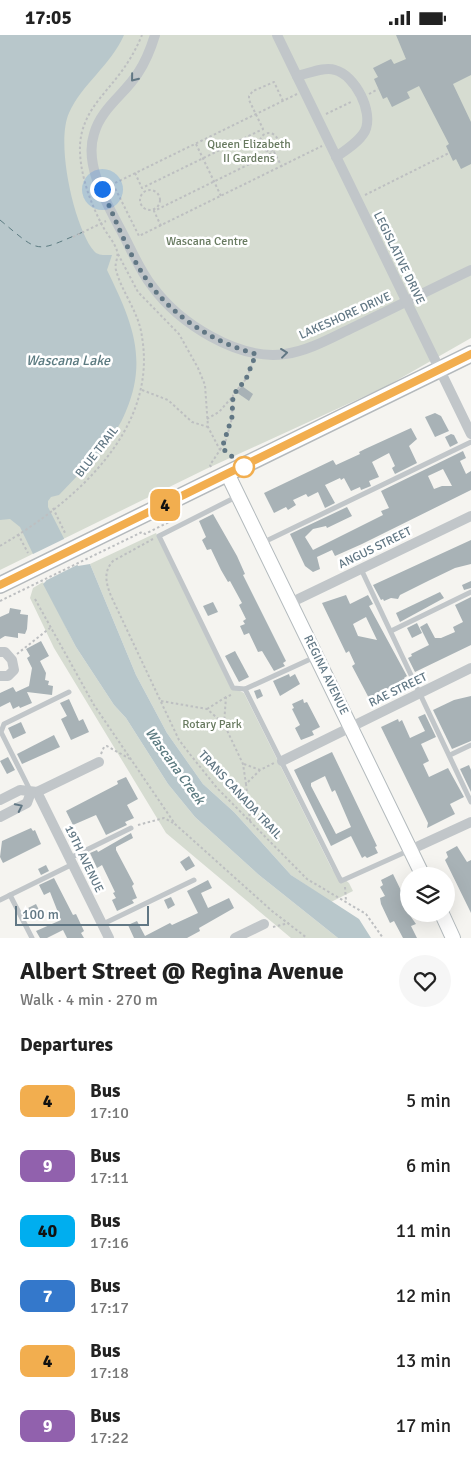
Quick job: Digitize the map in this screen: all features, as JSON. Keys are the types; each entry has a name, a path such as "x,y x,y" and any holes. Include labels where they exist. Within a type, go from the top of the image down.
{"main road":[{"path":"0,585 228,475 471,354"}],"street":[{"name":"LAKESHORE DRIVE","path":"155,35 138,73 105,111 93,134 92,156 95,174 127,242 152,287 174,310 196,327 233,348 256,354 284,355 326,341 471,270"},
{"name":"LEGISLATIVE DRIVE","path":"277,35 471,434"},
{"path":"297,76 333,69 342,73 353,83 361,98 367,119 366,130 360,138 336,157"},
{"name":"REGINA AVENUE","path":"228,475 418,867"},
{"name":"ANGUS STREET","path":"290,603 471,516"},
{"path":"0,652 5,652 11,658 14,670 8,676 0,676"},
{"name":"RAE STREET","path":"282,761 471,668"},
{"path":"0,817 27,803 34,792 99,762"},
{"path":"0,800 20,790 34,792"},
{"name":"19TH AVENUE","path":"34,792 109,938"},
{"path":"410,850 471,821"},
{"path":"446,922 453,938"},
{"path":"234,938 264,924"}],"lane":[{"path":"261,543 471,442"},
{"path":"238,496 159,536 233,688 245,689 316,656"},
{"path":"361,569 421,692 471,801"},
{"path":"391,631 471,592"},
{"path":"245,689 341,881 410,850"},
{"path":"34,792 1,732 4,724 69,692"},
{"path":"450,755 471,745"},
{"path":"0,900 131,828"},
{"path":"103,924 194,880"},
{"path":"10,895 32,938"}],"path":[{"path":"265,133 255,114 249,96 253,91 274,82 283,101"},
{"path":"304,91 113,184 139,236 329,143"},
{"path":"317,119 361,98"},
{"path":"142,188 263,129"},
{"path":"154,210 160,202 158,193 150,190 144,192 140,197 140,203 147,209 154,210 274,151 278,143 277,137 272,133 265,133 260,138 260,145 267,151 274,151"},
{"path":"196,143 221,196"},
{"path":"274,151 282,167"},
{"path":"356,199 449,153"},
{"path":"135,173 144,192"},
{"name":"BLUE TRAIL","path":"0,546 77,490 110,453 135,412 142,390 144,369 142,336 133,306 116,272 118,252 101,223 89,194"},
{"path":"154,210 161,226"},
{"path":"73,237 83,232"},
{"path":"118,252 138,292 185,344 205,385 208,427 220,451"},
{"path":"208,419 220,412 246,379 256,354"},
{"path":"142,390 168,401 192,422 208,427"},
{"path":"210,465 220,451 232,417 233,395"},
{"path":"52,509 66,535"},
{"path":"19,533 28,553"},
{"path":"0,601 144,533 148,541"},
{"name":"TRANS CANADA TRAIL","path":"154,538 113,561 106,577 111,596 179,740 211,781 307,879 366,914 383,938"},
{"path":"35,599 84,689 175,824"},
{"path":"11,658 50,628"},
{"path":"207,709 235,693 233,688"},
{"path":"224,724 226,697"},
{"path":"160,700 207,709 224,724 243,763 250,821"},
{"path":"99,762 104,747 107,746 132,760"},
{"path":"246,785 260,771 282,761"},
{"path":"243,763 260,771"},
{"path":"131,828 164,818 175,824 272,911 307,938"},
{"path":"341,881 346,890 346,901"},
{"path":"264,924 274,928 289,923"}],"green space":[{"name":"Wascana Centre","path":"0,35 471,35 471,338 387,386 206,469 0,570"},
{"name":"Rotary Park","path":"156,533 230,686 244,693 332,869 349,883 353,891 331,902 291,875 234,812 203,784 167,733 136,675 90,564"},
{"path":"43,582 76,647 114,705 126,718 168,784 195,817 259,875 338,938 291,938 166,833 54,648 30,598 33,588"}],"water":[{"name":"Wascana Lake","path":"0,35 124,35 112,56 81,93 69,113 65,127 64,145 69,185 80,225 96,253 112,255 107,270 123,305 134,338 136,373 133,391 126,411 118,426 106,441 103,449 59,495 51,497 48,501 48,507 78,566 90,564 136,675 167,733 203,784 234,812 291,875 359,919 371,938 338,938 259,875 195,817 168,784 126,718 114,705 76,647 43,584 46,581 20,527 10,519 0,520"}],"pier":[{"path":"66,538 81,563 41,583 43,580 31,555"}],"building":[{"path":"396,35 471,35 471,75 453,84 471,122 471,164 461,169 456,159 453,161 446,146 449,144 419,86 407,92 410,98 392,107 387,97 383,99 374,79 378,77 373,68 391,59 394,64 406,59"},
{"path":"242,386 253,394 249,401 236,392"},
{"path":"435,413 441,416 449,431 435,437 425,417"},
{"path":"411,428 417,439 409,446 417,463 395,474 392,468 395,466 389,453 372,462 379,477 369,481 371,486 361,490 360,487 351,491 344,478 341,480 340,478 325,485 335,503 325,508 318,492 308,497 306,494 293,500 296,505 288,510 286,507 274,513 264,493 333,460 336,465 360,454 359,452 365,449"},
{"path":"451,434 454,435 458,443 450,447 445,437"},
{"path":"463,451 466,458 460,461 466,474 471,471 471,490 335,556 332,550 317,557 320,569 313,572 305,566 290,534 347,507 352,516 327,528 326,526 313,529 305,537 313,550 383,515 381,511 389,508 381,491","holes":["443,469 452,486 442,486 434,489 428,476"]},
{"path":"213,514 237,556 245,574 243,575 286,661 283,663 285,666 274,671 262,651 258,652 249,633 244,635 240,626 245,624 243,621 246,619 239,605 242,603 230,581 228,582 221,570 211,549 207,550 202,540 206,537 199,521"},
{"path":"471,540 471,564 455,568 400,595 398,599 381,600 373,585"},
{"path":"471,581 471,588 464,590 462,585"},
{"path":"440,592 444,598 400,622 396,613"},
{"path":"346,595 350,604 368,595 373,604 369,606 407,676 404,678 407,684 371,702 352,666 355,664 349,651 346,653 322,603","holes":["366,617 377,640 358,636 353,624"]},
{"path":"471,597 471,645 415,672 408,658 412,656 411,654 429,645 420,627 427,623 435,638 441,638 455,632 453,627 463,622 455,605"},
{"path":"213,602 218,612 208,616 203,606"},
{"path":"10,608 21,610 20,614 28,615 27,629 25,634 18,633 18,638 5,636 0,639 0,617 9,613"},
{"path":"417,623 422,633 412,638 407,628"},
{"path":"41,641 49,656 40,661 46,673 45,680 49,681 48,685 53,686 52,695 27,692 32,703 13,709 10,702 0,707 0,693 13,687 16,692 29,686 32,668 27,658 30,656 26,649"},
{"path":"235,651 249,677 239,682 225,656"},
{"path":"289,674 290,677 295,674 300,684 280,696 273,681"},
{"path":"260,689 263,696 257,699 254,691"},
{"path":"471,696 471,741 452,749 433,710 454,700"},
{"path":"69,699 79,721 83,719 89,732 71,740 61,719 67,716 60,703"},
{"path":"303,699 304,703 307,702 320,727 312,731 314,735 301,740 295,728 300,725 292,709 294,708 292,704"},
{"path":"425,714 436,737 421,744 429,761 423,764 429,777 448,768 464,797 450,804 455,814 427,828 428,823 381,727 398,719 399,722 402,720 410,738 425,731 418,717"},
{"path":"21,722 26,733 13,739 8,728"},
{"path":"54,735 60,747 22,764 17,754"},
{"path":"332,752 377,846 375,847 378,853 362,858 351,836 331,846 294,770","holes":["325,776 332,792 335,790 351,827 336,834 311,783"]},
{"path":"8,757 15,770 7,774 0,761"},
{"path":"469,765 471,770 471,792 460,769"},
{"path":"126,777 138,799 127,805 134,818 125,822 127,825 106,835 96,815 73,825 66,811 118,784 117,781"},
{"path":"31,828 33,831 35,830 41,844 3,863 0,857 2,841"},
{"path":"131,833 133,838 116,847 116,850 134,884 132,886 137,898 132,900 134,903 117,911 112,900 116,898 113,893 115,892 102,865 97,868 90,853 97,850 98,852"},
{"path":"457,846 467,862 471,860 471,913 455,880 455,867 448,867 445,860 448,857 446,852"},
{"path":"189,856 195,866 186,871 180,862"},
{"path":"46,865 49,871 41,875 38,869"},
{"path":"393,874 400,888 400,922 415,922 416,924 411,926 417,938 403,938 394,921 390,923 381,904 380,898 385,896 380,887 383,885 381,880"},
{"path":"54,878 73,915 76,914 84,931 81,933 84,938 67,938 63,930 47,938 40,938 36,931 61,920 50,892 44,895 39,885"},
{"path":"208,880 212,888 201,893 208,908 229,898 234,908 199,928 200,931 187,938 134,938 128,925 137,921 145,936 170,923 172,925 198,913 187,891"},
{"path":"171,897 175,905 168,909 164,900"},
{"path":"36,904 41,914 29,920 24,910"}],"ferry route":[{"path":"0,220 23,239 38,247 55,244 83,232"}],"bus line":[{"name":"4","path":"0,585 471,354"}],"route":[{"path":"102,189 139,266 152,287 174,310 216,340 233,348 256,354 246,379 233,395 232,417 222,448 244,467"}],"park label":[{"name":"Queen Elizabeth II Gardens","path":"249,151"}],"water label":[{"name":"Wascana Creek","path":"175,766"}]}
